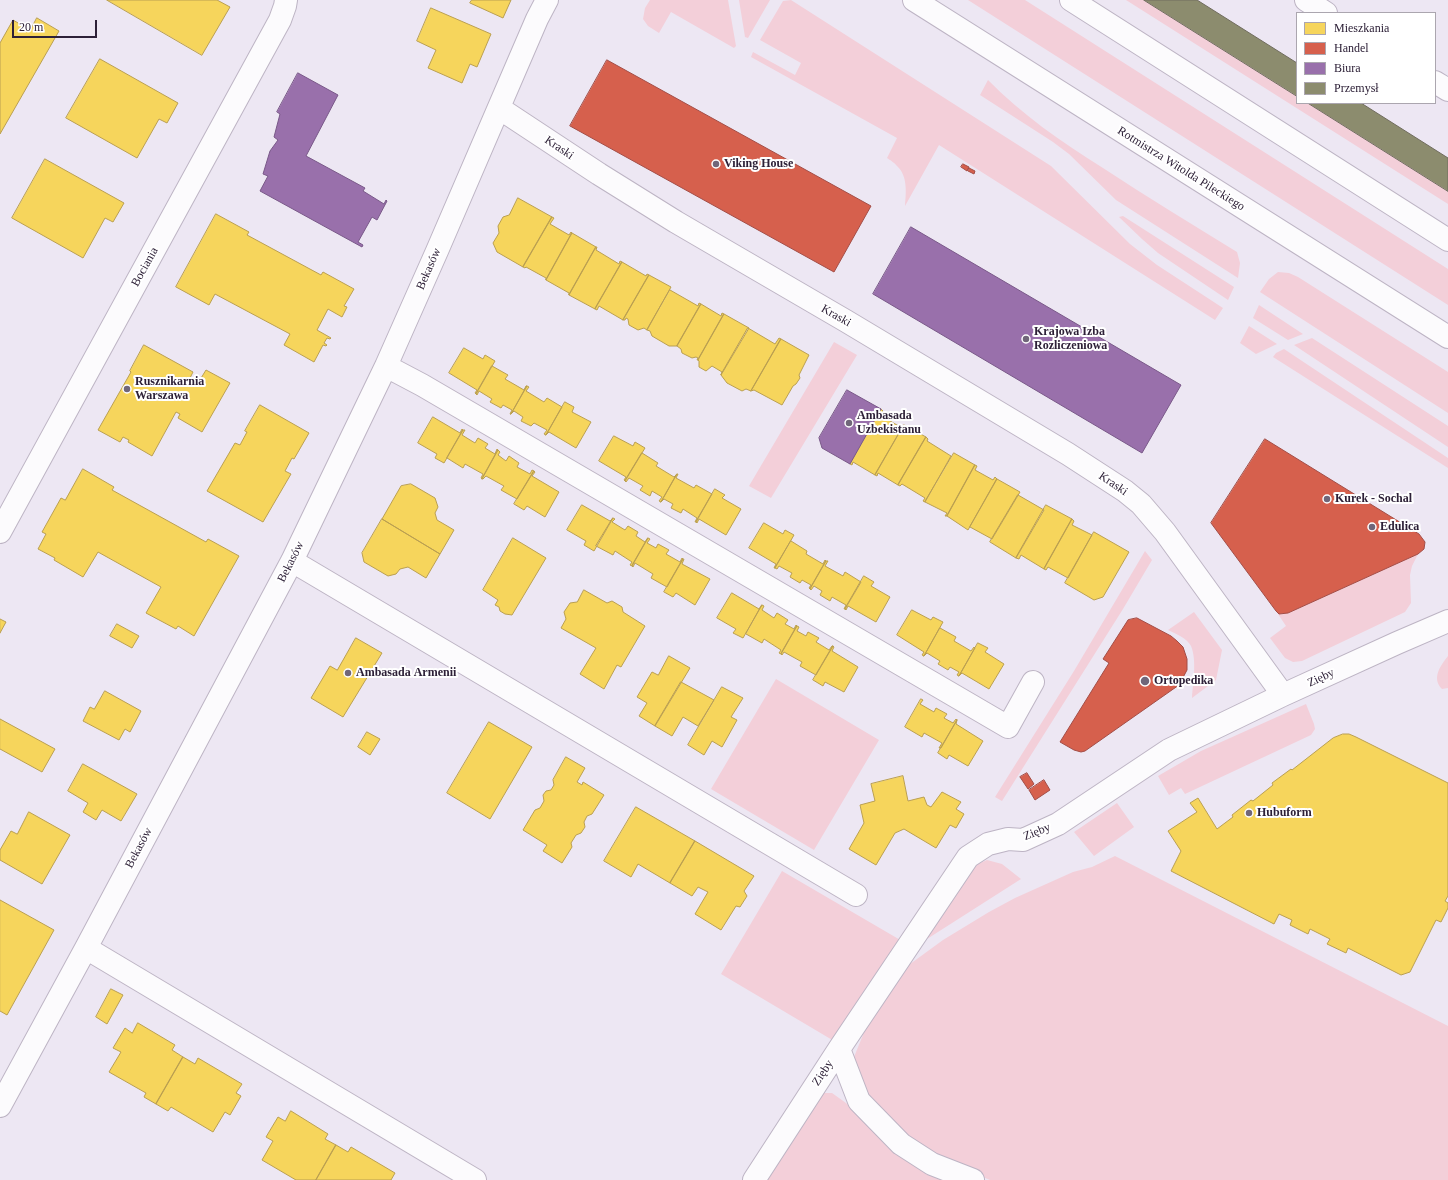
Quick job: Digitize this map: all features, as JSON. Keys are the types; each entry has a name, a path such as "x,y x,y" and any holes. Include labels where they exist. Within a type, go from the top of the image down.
{"street":[{"name":"Bociania","path":"0,532 67,412 280,20 286,0"},
{"name":"Bekasów","path":"0,1106 5,1084 86,948 292,561 386,366 537,19 547,0"},
{"name":"Rotmistrza Witolda Pileckiego","path":"914,0 1448,337"},
{"path":"1071,0 1448,240"},
{"path":"1306,0 1324,12"},
{"path":"1436,83 1448,90"},
{"name":"Kraski","path":"499,108 599,174 676,222 853,325 1068,454 1125,491 1149,512 1165,532 1283,695"},
{"path":"386,366 429,389 1008,727 1032,682"},
{"path":"292,561 856,895"},
{"name":"Zięby","path":"754,1180 839,1049 968,857 988,844 1008,839 1023,840 1058,824 1169,750 1283,695 1448,621"},
{"path":"86,948 476,1180"},
{"path":"839,1049 859,1100 901,1144 932,1164 972,1180"}],"shaded area":[{"path":"650,0 728,0 736,46 734,48 671,12 659,33 648,26 643,19 645,8"},
{"path":"739,0 770,0 748,38 745,37"},
{"path":"791,0 1051,166 1130,244 1157,265 1223,308 1215,320 939,145 905,206 905,180 901,170 887,158 897,138 751,57 753,52 795,75 801,63 760,40 783,1"},
{"path":"968,0 1025,0 1448,269 1448,305"},
{"path":"1126,0 1144,0 1296,95 1296,104 1310,104 1448,191 1448,204"},
{"path":"988,80 1015,105 1058,138 1237,252 1240,263 1238,278 1116,200 1069,154 980,95"},
{"path":"1123,216 1234,287 1228,300 1158,253 1119,217"},
{"path":"1278,272 1289,273 1298,277 1448,372 1448,413 1260,292 1269,279"},
{"path":"1259,305 1303,334 1288,340 1253,318"},
{"path":"1249,326 1277,344 1256,354 1240,343"},
{"path":"1312,338 1448,426 1448,447 1294,345"},
{"path":"834,342 857,355 771,498 749,486"},
{"path":"1284,349 1448,458 1448,468 1273,357 1276,353"},
{"path":"1145,551 1152,560 1123,609 1002,801 995,797 1074,671"},
{"path":"1418,554 1412,566 1410,575 1411,603 1405,612 1302,661 1293,662 1285,658 1270,638 1286,626 1276,611 1283,614 1288,613"},
{"path":"1194,612 1222,650 1216,680 1192,698 1194,658 1191,646 1184,638 1168,630"},
{"path":"1448,656 1448,688 1442,689 1437,680 1437,676 1440,667"},
{"path":"776,679 879,740 814,850 711,789"},
{"path":"1306,704 1315,729 1311,735 1185,794 1181,788 1169,795 1158,776 1201,751"},
{"path":"1117,803 1134,827 1094,856 1074,832"},
{"path":"1115,856 1448,1026 1448,1180 990,1180 924,1152 870,1106 854,1057 865,1030 906,967 943,940 1015,898 1073,872 1092,867"},
{"path":"987,860 1002,864 1021,879 927,939 971,867"},
{"path":"782,871 902,941 834,1041 721,974"},
{"path":"821,1093 832,1093 846,1103 891,1147 948,1180 764,1180"}],"building: Mieszkania":[{"path":"107,0 217,0 230,7 202,55"},
{"path":"472,0 511,0 503,18 470,3"},
{"path":"431,8 491,34 477,67 470,64 462,83 428,68 436,50 417,41"},
{"path":"37,18 59,31 0,134 0,43 13,20 30,30"},
{"path":"100,59 178,103 167,123 159,119 137,158 66,118"},
{"path":"45,159 124,203 113,222 105,218 83,258 12,218"},
{"path":"518,198 552,217 523,267 497,252 493,243 499,233 498,226 503,217 509,215"},
{"path":"216,214 249,232 247,235 321,275 323,272 354,289 344,306 347,307 342,317 328,309 317,330 331,338 327,338 324,343 327,345 323,345 314,362 284,345 290,334 215,294 209,305 176,287"},
{"path":"552,217 554,218 550,224 569,235 571,232 572,233 546,280 546,278 526,267 523,267"},
{"path":"572,233 596,247 569,295 569,293 546,280"},
{"path":"596,247 596,250 619,264 620,261 622,262 595,309 569,295"},
{"path":"622,262 646,276 647,274 649,275 623,320 599,306 597,310 595,309"},
{"path":"649,275 671,287 647,330 644,328 638,330 629,325 628,319 626,318 623,320"},
{"path":"670,290 698,306 699,303 701,304 677,346 669,346 652,336 650,331 647,330"},
{"path":"701,304 721,316 722,313 724,314 697,360 698,358 696,357 692,358 682,353 681,349 677,346"},
{"path":"724,314 749,328 721,375 722,372 712,366 706,371 699,367 698,360"},
{"path":"748,328 775,344 779,338 781,339 751,391 746,389 742,391 727,383 721,375"},
{"path":"781,339 809,355 799,375 800,378 793,386 782,405 754,390 751,391"},
{"path":"144,345 193,372 190,378 198,383 206,370 230,383 202,432 178,418 180,414 176,412 152,456 128,442 129,440 123,437 120,442 98,430 131,372 130,371"},
{"path":"464,348 483,359 485,355 495,361 476,394 475,393 477,390 449,373"},
{"path":"492,366 508,375 505,379 524,390 527,386 511,414 512,410 503,405 501,408 490,402 492,399 479,391 477,395 476,394"},
{"path":"527,386 529,387 526,391 544,402 547,398 562,407 546,435 544,434 547,430 534,423 531,426 521,421 523,417 514,411 511,414"},
{"path":"565,402 574,407 572,412 591,422 576,448 549,432 546,435"},
{"path":"260,405 309,433 294,459 292,458 285,471 291,474 263,522 207,491 235,443 240,445 247,432 245,431"},
{"path":"881,409 883,411 880,415 902,428 875,475 853,462 852,465 850,464"},
{"path":"433,417 460,433 462,429 463,430 444,463 435,458 437,454 418,443"},
{"path":"904,425 926,437 898,485 878,473 877,476 875,475"},
{"path":"463,430 465,430 462,435 475,443 478,438 488,444 485,448 495,454 497,449 498,450 482,479 483,474 465,464 463,468 447,458"},
{"path":"614,436 633,446 635,442 645,448 625,481 624,480 626,477 599,461"},
{"path":"926,437 928,439 927,441 951,456 925,502 923,501 925,498 902,484 900,486 898,485"},
{"path":"498,450 500,452 498,455 506,461 509,456 519,463 517,467 530,474 532,470 534,471 517,499 501,490 504,486 486,476 482,479"},
{"path":"642,453 658,463 656,466 674,477 677,474 661,502 659,501 662,497 652,491 650,496 640,490 643,486 629,478 626,482 625,481"},
{"path":"954,453 975,465 947,516 945,516 947,513 925,502"},
{"path":"975,465 977,466 975,470 993,480 995,477 997,479 968,530 947,516"},
{"path":"83,469 114,487 112,490 206,542 208,539 239,556 194,636 178,626 176,629 146,613 161,587 98,552 83,577 54,560 55,558 38,549 46,534 42,532 61,498 65,500"},
{"path":"534,471 535,472 532,476 559,492 545,517 527,506 524,510 514,504"},
{"path":"677,474 676,478 694,488 696,485 712,494 696,522 697,518 683,509 681,513 671,508 673,504 664,499 661,502"},
{"path":"997,479 1020,492 992,539 970,527"},
{"path":"411,484 435,498 438,507 435,513 437,520 454,530 440,554 382,519 401,486"},
{"path":"715,489 725,495 722,498 741,509 726,535 699,519 697,523 696,522"},
{"path":"1018,495 1044,510 1016,558 990,542"},
{"path":"582,505 610,521 613,518 594,551 584,545 586,541 567,530"},
{"path":"1046,505 1072,519 1044,569 1021,555 1019,559 1016,558"},
{"path":"613,518 615,519 612,522 625,530 628,526 638,532 636,536 645,542 648,538 632,566 630,565 632,562 615,551 613,555 596,546"},
{"path":"382,519 440,554 426,578 408,567 400,569 396,574 388,576 364,562 362,553"},
{"path":"1072,519 1074,521 1072,525 1092,535 1068,578 1048,567 1046,570 1044,569"},
{"path":"764,523 783,534 785,530 794,535 775,568 776,564 749,548"},
{"path":"1094,532 1129,552 1103,597 1094,600 1065,583"},
{"path":"513,538 546,558 512,615 505,614 500,611 499,607 495,605 498,600 483,590"},
{"path":"648,538 650,539 647,543 656,548 658,544 669,550 666,554 680,562 682,558 683,559 667,587 651,578 653,574 635,563 633,567 632,566"},
{"path":"791,541 807,551 806,554 823,564 825,560 826,561 810,589 809,588 811,585 802,580 800,583 790,577 792,573 779,566 777,569 775,568"},
{"path":"683,559 682,564 710,579 695,605 676,593 673,597 664,592"},
{"path":"826,561 828,561 825,566 843,576 845,572 861,582 845,609 846,605 832,597 830,601 820,595 822,591 814,586 811,590 810,589"},
{"path":"864,576 874,582 871,586 890,597 876,622 848,606 846,610 845,609"},
{"path":"584,590 607,603 612,601 622,607 623,612 645,626 621,667 617,665 604,689 580,674 596,648 561,628 566,619 564,612 570,603 577,602"},
{"path":"732,593 759,609 762,605 743,638 733,633 736,629 717,618"},
{"path":"762,605 764,606 762,610 774,618 777,613 788,620 785,624 794,629 796,625 797,626 781,654 779,653 781,650 764,639 762,643 746,634"},
{"path":"912,610 931,620 933,617 943,622 924,656 922,655 924,652 897,635"},
{"path":"0,619 6,622 0,633"},
{"path":"117,624 139,636 132,648 110,636"},
{"path":"797,626 799,627 797,631 806,636 808,632 819,638 816,642 829,650 833,646 816,675 800,666 802,662 784,652 782,655 781,654"},
{"path":"940,628 956,637 954,641 971,651 974,647 975,648 959,676 957,675 959,672 950,667 948,670 938,664 940,661 927,653 924,656"},
{"path":"356,638 382,653 343,717 311,698 330,666 337,670"},
{"path":"978,643 988,648 985,652 1004,664 989,689 962,673 959,676"},
{"path":"833,646 832,651 858,667 844,692 825,682 823,686 813,680"},
{"path":"669,656 690,668 655,726 639,716 647,703 637,697 652,672 658,675"},
{"path":"681,682 714,700 698,726 683,717 672,736 655,726"},
{"path":"722,687 743,698 731,717 737,720 722,747 712,741 704,755 688,745"},
{"path":"105,691 141,711 130,732 125,729 119,740 83,721 90,707 94,709"},
{"path":"921,699 923,700 920,704 934,712 936,708 947,714 944,718 953,723 956,719 957,720 941,748 939,748 942,743 924,733 922,737 905,727"},
{"path":"0,719 55,749 42,772 0,749"},
{"path":"957,720 956,724 983,741 968,766 949,755 947,759 938,753"},
{"path":"489,722 532,747 490,819 447,793"},
{"path":"367,732 380,739 370,755 358,747"},
{"path":"1343,734 1349,734 1356,737 1448,783 1448,896 1445,901 1448,903 1448,908 1441,922 1436,920 1410,972 1401,975 1348,948 1346,953 1327,944 1330,939 1310,929 1308,934 1290,925 1292,920 1279,914 1274,924 1171,871 1181,851 1168,831 1197,812 1190,803 1198,798 1217,829 1233,817 1232,815 1251,800 1253,801 1273,785 1272,783 1291,769 1292,770 1333,738"},
{"path":"566,757 585,768 577,782 582,785 583,782 604,795 592,814 587,816 584,822 585,827 581,833 576,835 571,843 572,847 562,863 543,851 547,845 523,830 535,810 540,808 544,801 543,795 546,791 551,790 554,785 553,780"},
{"path":"83,764 137,794 121,821 102,810 96,820 83,812 88,803 68,791"},
{"path":"903,776 908,801 924,797 927,805 931,807 942,792 961,802 956,809 964,814 956,828 950,825 936,848 904,829 895,833 876,865 849,849 864,823 860,805 875,801 871,784"},
{"path":"636,807 695,841 670,883 638,864 631,877 604,861"},
{"path":"29,812 70,835 42,884 0,860 0,850 11,831 17,834"},
{"path":"695,841 754,876 744,891 747,896 740,907 736,906 721,930 695,914 708,892 698,887 692,896 670,883"},
{"path":"0,900 54,930 7,1015 0,1011"},
{"path":"111,989 123,995 107,1024 96,1017"},
{"path":"138,1023 175,1045 172,1050 183,1057 156,1104 144,1097 146,1093 109,1072 121,1052 113,1048 125,1028 132,1033"},
{"path":"183,1057 195,1064 198,1058 242,1084 236,1093 241,1096 230,1115 225,1112 213,1132 171,1107 168,1111 156,1104"},
{"path":"291,1111 328,1134 325,1139 336,1145 316,1180 296,1180 262,1160 273,1141 266,1137 278,1117 285,1121"},
{"path":"336,1145 348,1152 351,1147 395,1173 391,1180 316,1180"}],"building: Handel":[{"name":"Viking House","path":"607,60 871,206 834,272 570,126"},
{"path":"963,164 969,167 967,171 961,167"},
{"path":"969,168 975,171 974,174 968,171"},
{"path":"1265,439 1419,534 1425,542 1424,549 1418,554 1288,613 1279,614 1211,523"},
{"path":"1137,618 1171,636 1183,647 1187,659 1187,670 1179,685 1085,751 1081,752 1074,750 1060,742 1109,663 1103,659 1128,620"},
{"path":"1027,773 1034,784 1028,789 1020,777"},
{"path":"1044,780 1050,790 1035,800 1029,790"}],"building: Biura":[{"path":"298,73 338,95 306,156 365,188 363,191 384,204 386,200 387,201 377,220 372,217 358,242 363,245 362,247 260,191 268,176 263,174 270,151 278,140 274,137 280,114 277,112"},
{"name":"Krajowa Izba Rozliczeniowa","path":"911,227 1181,385 1142,453 873,294"},
{"path":"847,390 881,409 850,464 822,448 819,438"}],"building: Przemysł":[{"path":"1144,0 1197,0 1296,62 1296,95"},
{"path":"1310,104 1363,104 1448,158 1448,191"}],"place":[{"name":"Viking House","path":"716,164"},
{"name":"Krajowa Izba Rozliczeniowa","path":"1026,339"},
{"name":"Rusznikarnia Warszawa","path":"127,389"},
{"name":"Ambasada Uzbekistanu","path":"849,423"},
{"name":"Kurek - Sochal","path":"1327,499"},
{"name":"Edulica","path":"1372,527"},
{"name":"Ambasada Armenii","path":"348,673"},
{"name":"Ortopedika","path":"1145,681"},
{"name":"Hubuform","path":"1249,813"}]}
